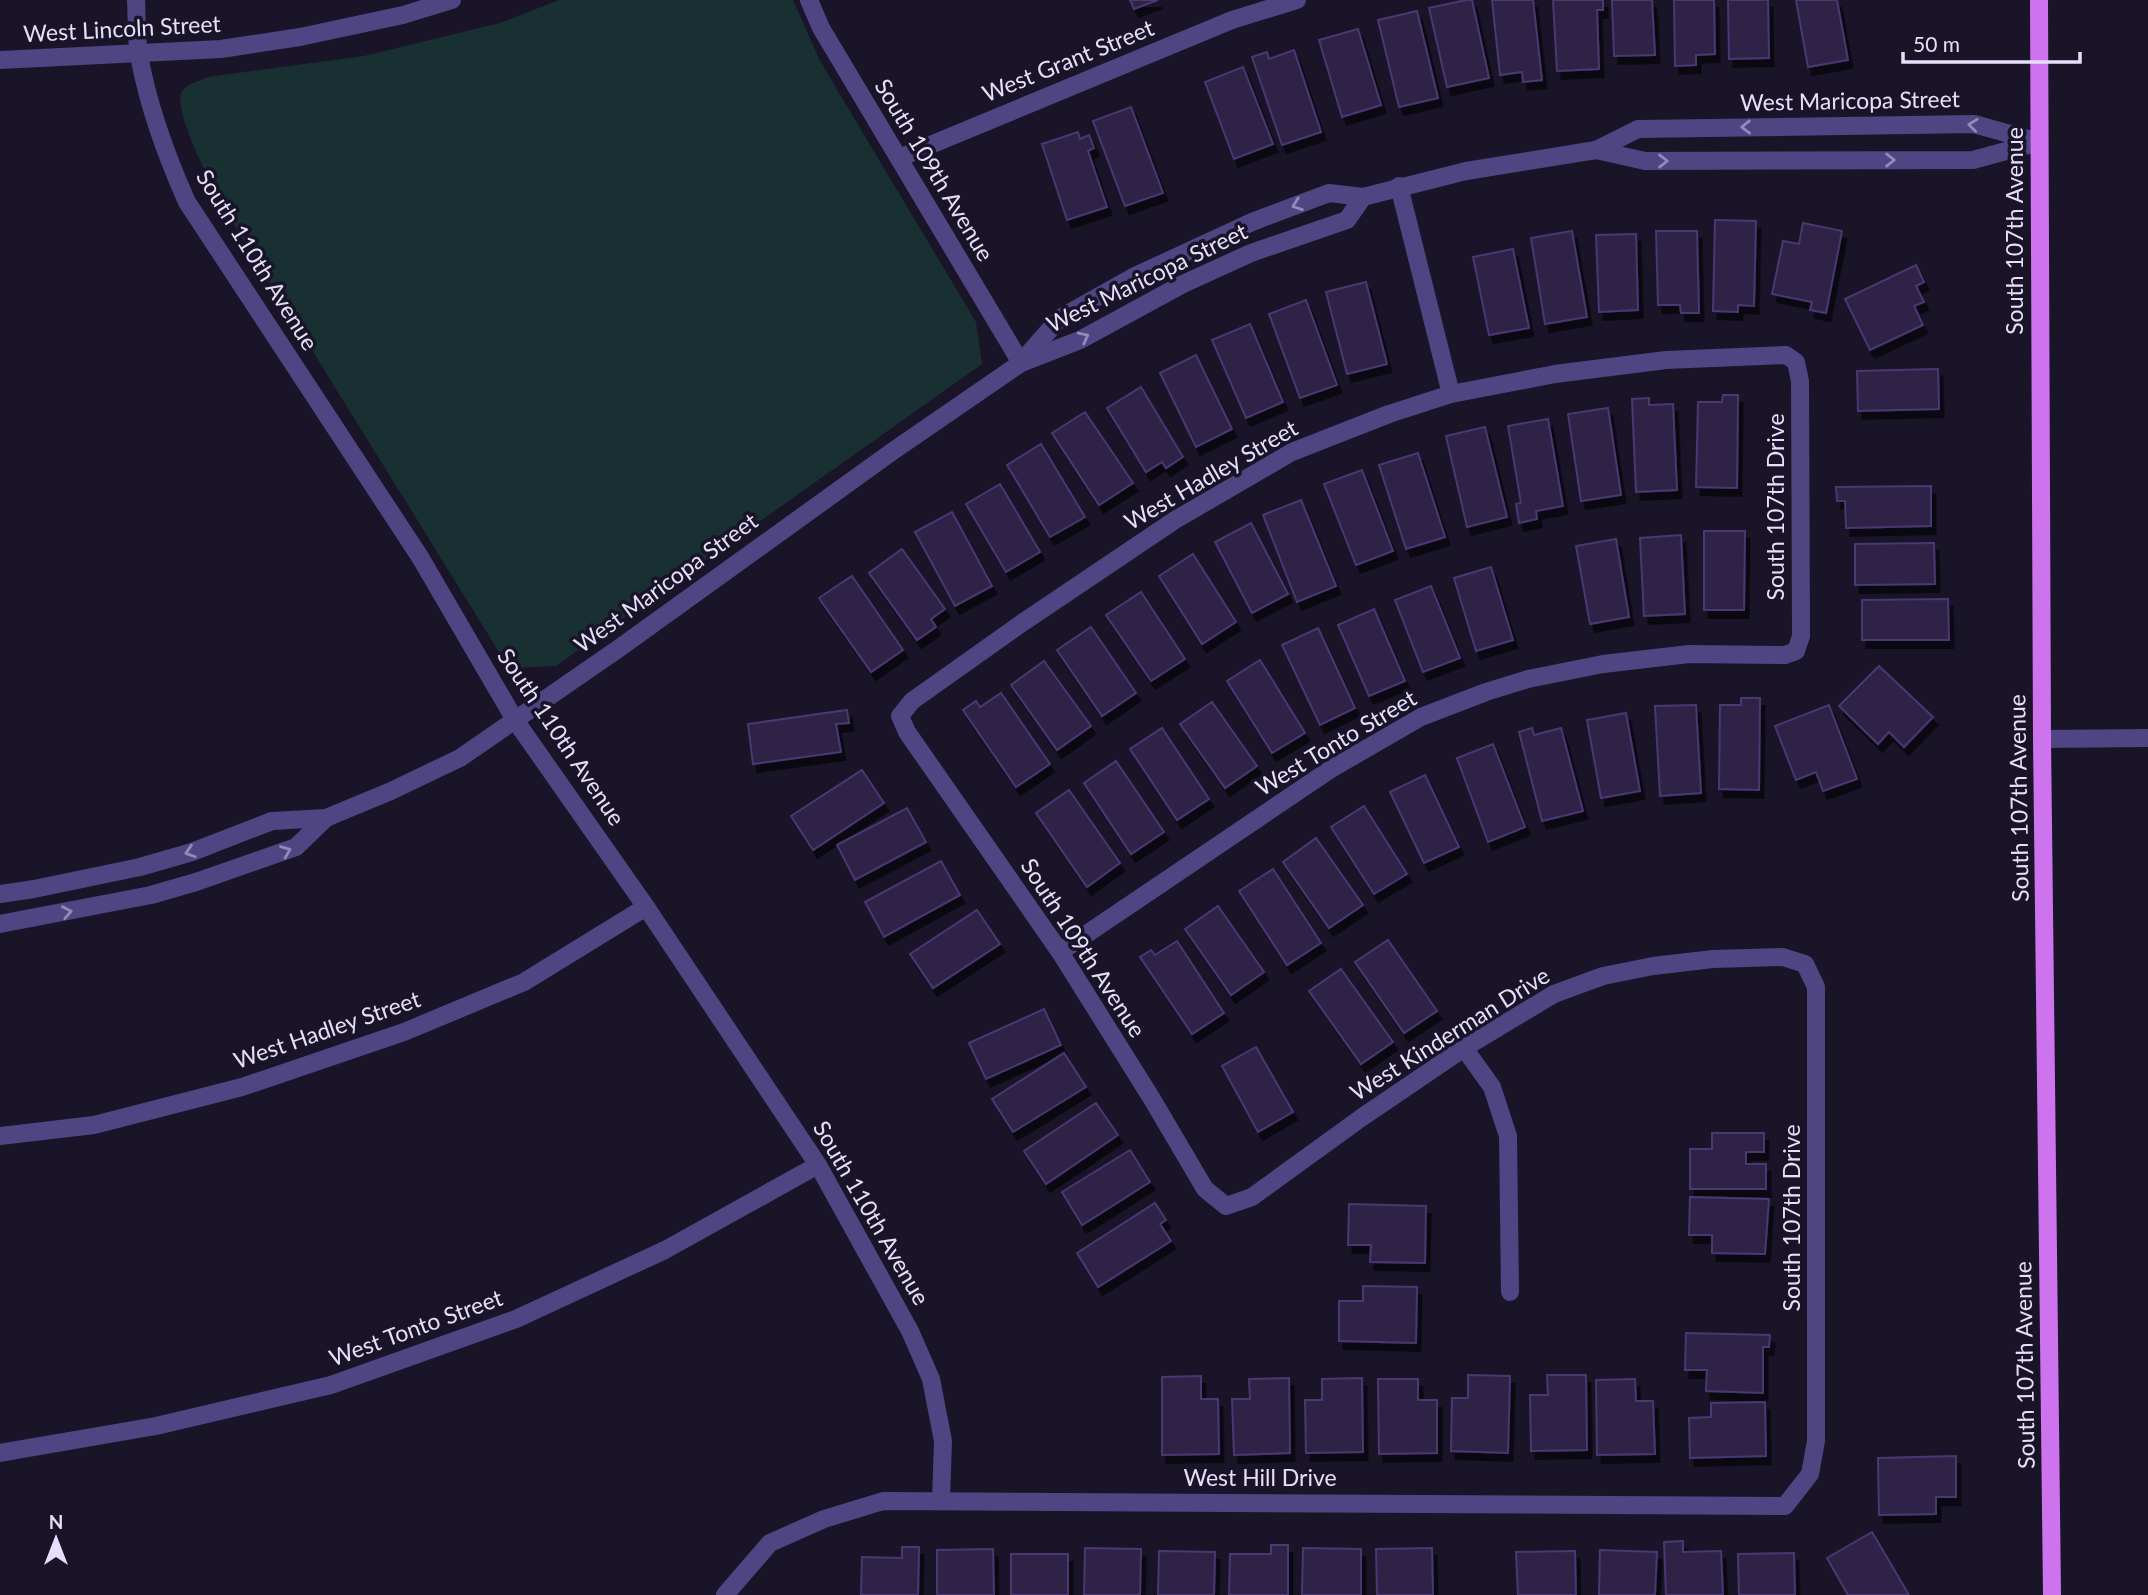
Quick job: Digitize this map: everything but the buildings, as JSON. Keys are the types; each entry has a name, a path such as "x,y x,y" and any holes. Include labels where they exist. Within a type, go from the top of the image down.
{"main road":[{"name":"South 107th Avenue","path":"2039,0 2042,739 2052,1595"}],"street":[{"name":"South 110th Avenue","path":"136,0 139,53 168,160 187,202 420,557 514,720 646,906 818,1165 910,1331 931,1379 943,1441 941,1500"},
{"name":"West Lincoln Street","path":"0,60 221,48 286,40 403,15 452,0"},
{"name":"South 109th Avenue","path":"808,0 821,28 1021,363"},
{"name":"West Grant Street","path":"899,158 1232,20 1297,0"},
{"name":"West Maricopa Street","path":"1021,363 1060,318 1190,249 1329,193 1363,197 1466,171 1595,150 1639,129 1974,124 2039,142"},
{"name":"West Maricopa Street","path":"1595,150 1645,161 1973,160 2039,142"},
{"path":"1399,186 1451,394"},
{"name":"West Maricopa Street","path":"0,894 140,867 192,852 272,821 326,818 391,792 460,758 1021,363 1080,340 1183,284 1251,253 1347,220 1363,197"},
{"name":"West Hadley Street","path":"900,716 912,701 923,693 1175,520 1292,453 1451,394 1555,374 1666,360 1786,355 1796,362"},
{"name":"South 107th Drive","path":"1796,362 1800,381 1801,636 1796,651"},
{"name":"West Tonto Street","path":"1060,952 1331,769 1421,718 1486,692 1528,679 1603,664 1689,654 1784,655 1796,651"},
{"name":"South 109th Avenue","path":"900,716 907,732 1060,952 1153,1099 1205,1189 1226,1206"},
{"path":"2042,739 2148,738"},
{"name":"West Maricopa Street","path":"0,924 151,895 228,872 296,847 326,818"},
{"name":"West Hadley Street","path":"0,1136 94,1125 229,1090 404,1032 524,982 646,906"},
{"name":"West Kinderman Drive","path":"1226,1206 1252,1196 1464,1048 1555,994 1603,976 1653,966 1713,959 1783,957 1805,964"},
{"name":"South 107th Drive","path":"1805,964 1816,987 1816,1441 1810,1475"},
{"path":"1464,1048 1492,1087 1508,1136 1510,1292"},
{"name":"West Tonto Street","path":"0,1453 156,1426 331,1385 528,1313 665,1250 818,1165"},
{"name":"West Hill Drive","path":"726,1595 771,1543 813,1524 883,1501 1785,1506 1810,1475"}],"green space":[{"path":"559,0 793,0 820,61 976,322 982,364 556,666 512,668 504,660 217,197 186,126 180,98 185,88 207,77 364,56 500,23"}]}
